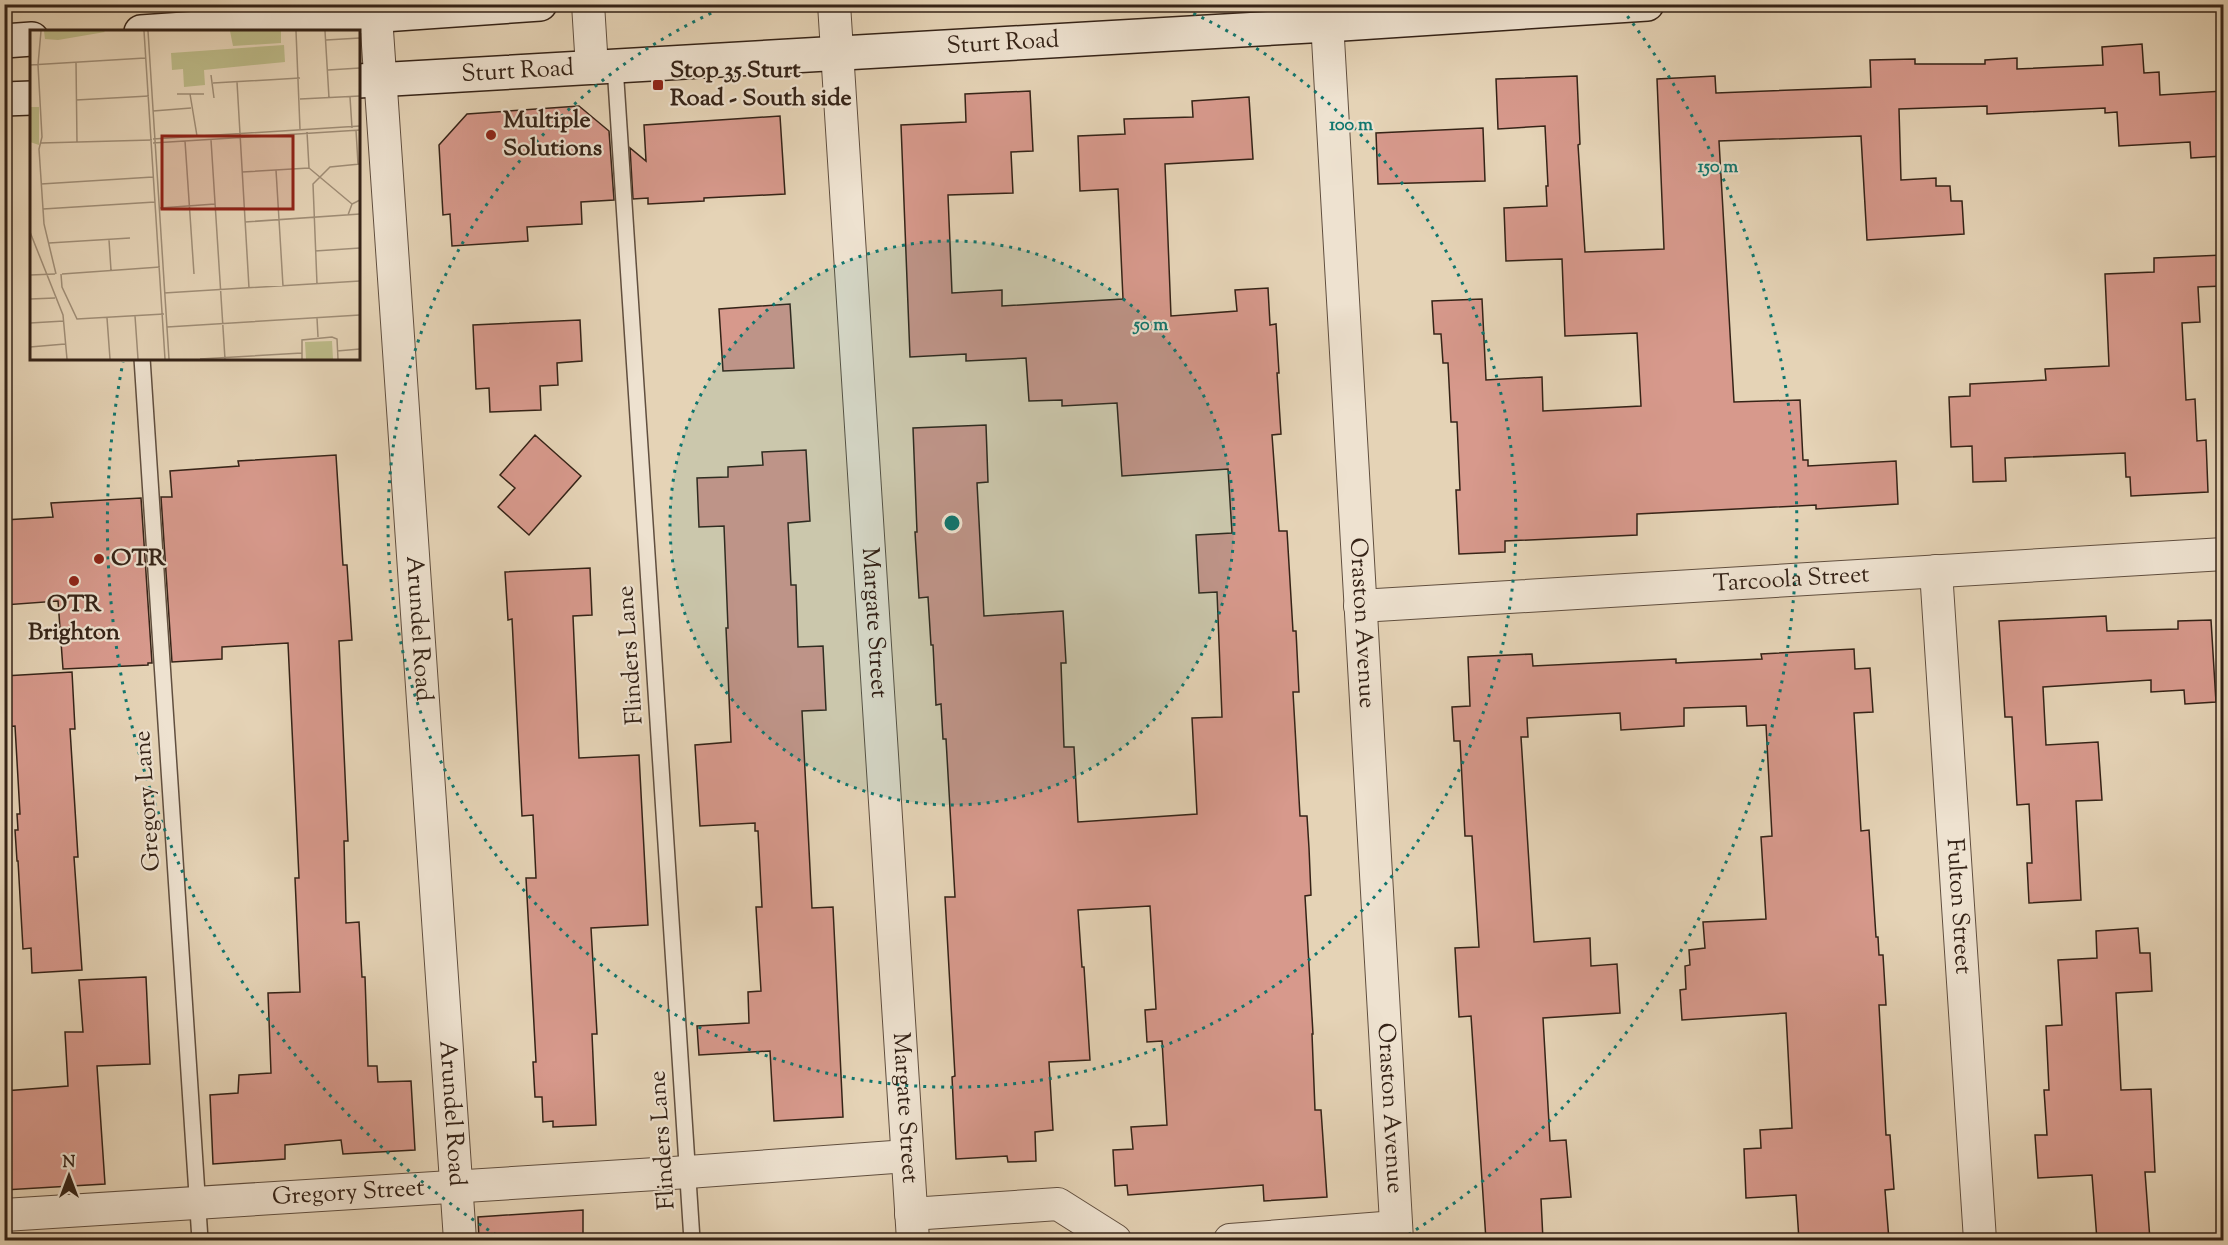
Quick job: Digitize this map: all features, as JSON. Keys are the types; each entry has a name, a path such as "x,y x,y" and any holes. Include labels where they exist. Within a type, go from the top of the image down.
{"main road":[{"path":"170,30 540,4"},
{"name":"Sturt Road","path":"369,80 836,54 1326,15 1647,4"},
{"path":"4,41 30,39"},
{"path":"4,99 30,98"}],"street":[{"path":"588,4 604,67"},
{"name":"Margate Street","path":"834,4 912,1227"},
{"name":"Oraston Avenue","path":"1326,15 1397,1234"},
{"name":"Arundel Road","path":"376,16 369,80 460,1240"},
{"name":"Tarcoola Street","path":"1360,606 2223,554"},
{"name":"Fulton Street","path":"1936,571 1980,1240"},
{"name":"Gregory Street","path":"4,1215 907,1156"},
{"path":"912,1227 1058,1204 1115,1240"},
{"path":"1230,1240 1397,1234"}],"lane":[{"name":"Flinders Lane","path":"604,67 692,1240"},
{"name":"Gregory Lane","path":"142,360 200,1240"}],"building":[{"path":"2142,44 2144,73 2159,72 2160,95 2223,91 2223,156 2191,158 2190,142 2119,146 2117,112 2105,113 2105,108 1987,114 1987,106 1899,109 1901,180 1936,178 1936,186 1950,186 1951,201 1962,201 1964,234 1867,240 1861,136 1719,141 1734,402 1800,400 1803,460 1808,460 1808,466 1896,461 1898,504 1816,509 1816,505 1637,514 1637,535 1505,541 1505,552 1459,554 1456,490 1460,490 1457,422 1451,422 1448,363 1443,363 1441,334 1434,334 1432,301 1482,299 1486,380 1542,377 1543,411 1641,406 1637,333 1565,336 1562,259 1506,261 1504,208 1547,206 1545,126 1498,129 1496,79 1577,76 1580,144 1578,145 1585,252 1664,249 1657,79 1715,76 1716,93 1871,87 1870,60 1915,59 1915,64 1985,64 1985,60 2017,58 2017,69 2103,65 2102,47"},
{"path":"1030,91 1033,151 1011,152 1013,193 948,195 952,293 1002,290 1002,306 1123,299 1118,189 1080,191 1078,136 1125,134 1124,119 1193,117 1192,101 1249,97 1253,159 1165,164 1171,316 1237,311 1235,290 1268,288 1270,325 1276,324 1281,434 1272,435 1279,531 1287,531 1293,631 1296,631 1299,692 1293,692 1300,816 1307,816 1309,848 1311,895 1305,896 1315,1110 1321,1110 1327,1197 1264,1201 1263,1185 1128,1195 1127,1185 1115,1186 1113,1150 1133,1149 1131,1127 1167,1125 1162,1041 1147,1042 1145,1010 1156,1009 1150,906 1078,910 1090,1060 1049,1062 1053,1130 1035,1132 1036,1161 1008,1162 1007,1156 956,1159 952,1077 955,1076 945,897 955,897 946,739 943,739 941,704 936,705 928,597 919,598 913,428 986,425 988,482 977,483 984,616 1063,611 1066,663 1061,663 1064,747 1074,747 1078,822 1197,814 1192,718 1222,717 1217,592 1199,593 1196,535 1232,533 1228,469 1122,476 1117,403 1062,406 1062,400 1029,401 1026,358 966,361 966,354 910,357 901,125 966,122 965,94"},
{"path":"579,106 609,131 614,200 581,202 582,224 527,227 528,241 452,246 450,214 443,215 439,145 467,114"},
{"path":"780,116 785,194 704,198 704,201 648,204 648,198 633,199 630,148 646,161 644,125"},
{"path":"1483,128 1485,181 1378,184 1376,133"},
{"path":"2223,255 2223,286 2198,287 2200,322 2182,323 2186,400 2195,399 2197,441 2206,440 2208,492 2131,496 2130,477 2126,477 2125,453 2005,458 2006,481 1973,482 1972,446 1951,447 1949,397 1970,396 1970,384 2046,380 2045,369 2109,366 2105,274 2154,272 2154,258"},
{"path":"790,304 794,368 723,371 719,309"},
{"path":"580,320 582,361 557,363 558,385 540,386 541,410 490,412 489,388 476,389 473,325"},
{"path":"535,435 581,476 529,535 498,507 515,488 500,475"},
{"path":"806,450 810,521 788,523 791,585 796,585 798,647 823,646 826,710 802,711 812,908 833,907 843,1117 774,1121 770,1051 699,1055 697,1026 749,1023 748,992 761,991 756,907 762,907 758,831 755,831 755,823 700,826 695,745 731,742 724,526 699,527 697,478 728,477 728,467 763,465 762,452"},
{"path":"336,455 343,565 347,565 352,640 339,641 348,841 344,841 346,923 359,922 362,977 365,977 368,1066 377,1066 378,1082 411,1081 415,1150 343,1154 341,1140 285,1145 285,1159 213,1164 210,1095 238,1093 239,1075 271,1073 268,993 300,992 295,878 299,878 288,643 222,647 222,659 172,662 161,497 172,497 170,471 239,466 238,461"},
{"name":"OTR","path":"141,498 152,663 63,669 58,601 4,605 4,520 53,517 51,503"},
{"path":"590,568 592,615 573,616 579,758 639,755 648,925 591,928 597,1034 592,1034 596,1125 553,1127 553,1121 543,1122 542,1097 535,1097 533,1062 536,1062 526,878 536,878 533,815 522,816 512,619 508,620 505,572"},
{"path":"2106,616 2107,631 2178,629 2178,621 2211,620 2216,702 2185,704 2184,690 2151,692 2151,680 2043,687 2046,745 2098,742 2102,800 2076,801 2081,900 2029,903 2027,863 2032,863 2029,804 2017,805 2012,717 2005,717 1999,621"},
{"path":"1854,649 1855,669 1870,668 1873,712 1854,713 1861,831 1869,830 1876,937 1878,937 1879,955 1883,955 1886,1005 1879,1005 1886,1135 1890,1135 1894,1189 1885,1190 1889,1240 1799,1240 1796,1195 1746,1198 1744,1149 1761,1148 1760,1130 1792,1128 1786,1013 1682,1020 1680,990 1686,989 1685,966 1690,965 1689,950 1705,948 1703,922 1766,919 1761,837 1772,836 1766,725 1747,726 1746,706 1684,708 1684,726 1621,730 1620,713 1527,718 1528,737 1521,737 1534,942 1590,938 1591,966 1617,964 1620,1013 1543,1018 1550,1141 1566,1140 1571,1197 1541,1199 1543,1240 1486,1240 1471,1016 1459,1017 1455,948 1479,947 1472,836 1465,836 1460,741 1454,741 1452,707 1470,706 1468,657 1532,654 1533,666 1676,659 1676,663 1762,659 1761,654"},
{"path":"72,672 75,729 70,729 78,857 74,857 82,970 32,973 31,948 23,949 15,830 18,830 17,814 20,814 15,726 4,727 4,676"},
{"path":"2138,928 2140,953 2150,953 2152,991 2116,993 2121,1090 2151,1089 2155,1172 2145,1172 2150,1240 2097,1240 2092,1175 2038,1178 2035,1135 2047,1135 2044,1090 2049,1090 2046,1026 2062,1025 2058,960 2097,958 2096,931"},
{"path":"146,977 150,1064 97,1066 105,1184 4,1190 4,1091 68,1086 65,1032 83,1032 79,980"},
{"path":"583,1210 583,1240 479,1240 478,1217"}],"place":[{"name":"Stop 35 Sturt Road - South side","path":"658,85"},
{"name":"Multiple Solutions","path":"491,135"},
{"name":"OTR","path":"99,559"},
{"name":"OTR Brighton","path":"74,581"}]}
